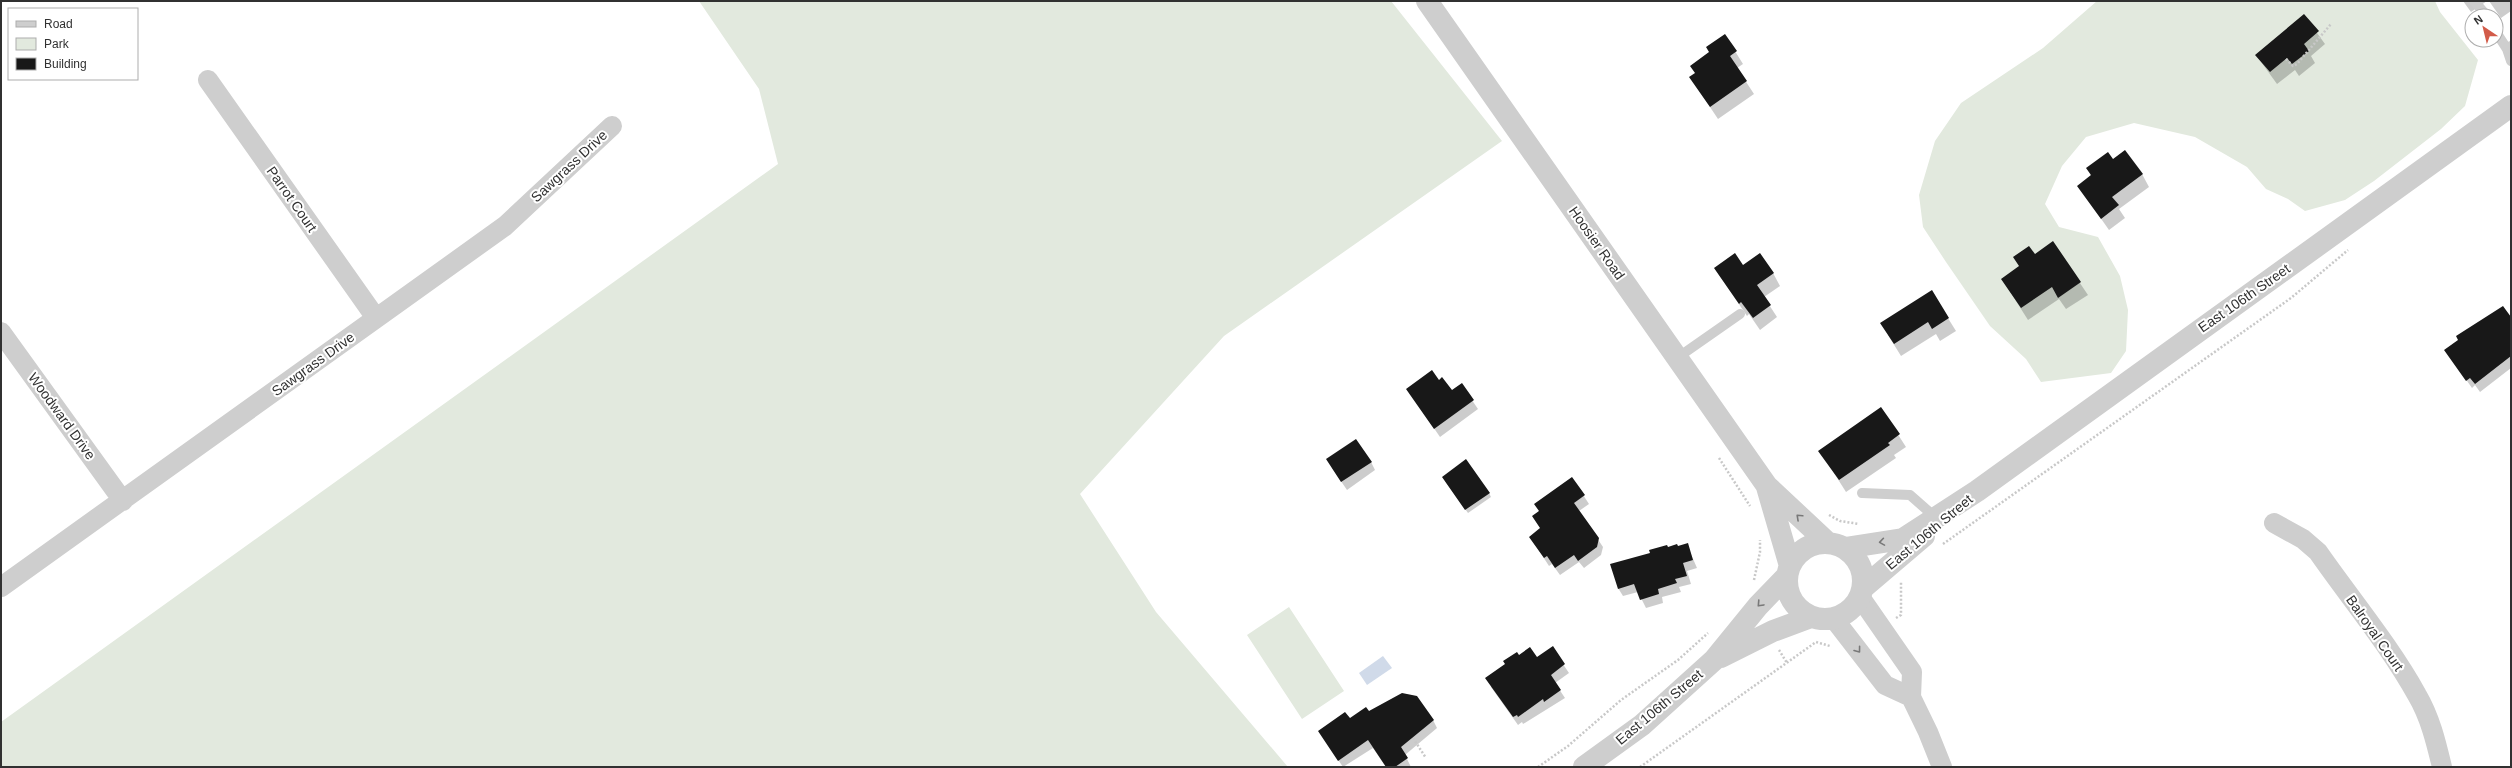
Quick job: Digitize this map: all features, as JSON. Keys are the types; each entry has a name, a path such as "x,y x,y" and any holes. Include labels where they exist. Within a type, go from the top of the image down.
{"street":[{"name":"Hoosier Road","path":"1426,1 1766,486 1836,546"},
{"name":"Parrot Court","path":"208,80 376,318"},
{"name":"East 106th Street","path":"1836,546 1902,539 1977,491 2511,106"},
{"name":"Sawgrass Drive","path":"1,587 505,226 612,126"},
{"name":"Woodward Drive","path":"1,332 123,500"},
{"name":"Hoosier Road","path":"1766,486 1788,571"},
{"name":"East 106th Street","path":"1861,592 1977,491"},
{"name":"Balroyal Court","path":"2274,523 2303,539 2318,552 2396,663 2417,695 2432,730 2442,767"},
{"path":"1808,546 1836,546 1854,556 1861,567 1861,592 1851,610 1834,619 1825,620 1811,617 1802,612 1789,596 1788,571 1798,554 1808,546"},
{"name":"East 106th Street","path":"1584,767 1642,725 1714,660 1788,571"},
{"path":"1861,592 1912,672 1911,697 1928,732 1942,767"},
{"name":"East 106th Street","path":"1714,660 1773,631 1811,617"},
{"path":"1834,619 1885,685 1911,697"}],"lane":[{"path":"2509,48 2511,61"},
{"path":"1677,358 1740,314"},
{"path":"1862,493 1910,496 1935,518"}],"path":[{"path":"2286,59 2292,66 2298,64 2331,24"},
{"path":"1936,548 2291,298 2351,248"},
{"path":"1719,458 1753,511"},
{"path":"1538,767 1568,746 1621,700 1678,660 1710,632"},
{"path":"1640,767 1816,642"},
{"path":"1413,738 1426,758"}],"green space":[{"path":"699,1 1391,1 1502,141 1224,336 1080,494 1156,612 1288,767 1,767 1,722 778,164 759,89"},
{"path":"2097,1 2435,1 2440,12 2464,42 2464,48 2468,48 2478,60 2465,106 2441,129 2374,181 2345,200 2305,211 2288,199 2266,189 2247,167 2195,137 2134,123 2086,137 2062,166 2045,204 2059,227 2098,237 2120,276 2128,310 2126,351 2111,373 2041,382 2026,359 1990,326 1923,227 1919,195 1935,141 1961,103 2043,48"},
{"path":"1289,607 1344,691 1302,719 1247,635"}],"water":[{"path":"1383,656 1392,668 1367,685 1359,673"}],"building":[{"path":"2304,14 2319,31 2304,44 2309,51 2292,64 2287,58 2270,72 2255,55"},
{"path":"1725,34 1737,51 1730,56 1747,81 1710,107 1689,77 1695,73 1690,66 1709,52 1706,47"},
{"path":"2125,150 2143,174 2112,197 2119,205 2101,219 2077,186 2091,175 2086,168 2108,152 2113,159"},
{"path":"2053,241 2081,282 2058,298 2052,287 2021,308 2001,279 2019,266 2013,257 2029,246 2035,254"},
{"path":"1735,253 1743,265 1760,253 1774,273 1757,285 1771,305 1753,318 1741,302 1739,304 1714,268"},
{"path":"1932,290 1949,318 1932,329 1928,322 1894,344 1880,323"},
{"path":"2503,306 2511,317 2511,356 2475,384 2470,378 2466,381 2444,350 2458,340 2456,336"},
{"path":"1432,370 1439,380 1442,377 1452,390 1462,383 1474,400 1434,429 1406,389"},
{"path":"1881,407 1900,434 1888,443 1890,445 1839,480 1818,451"},
{"path":"1356,439 1372,462 1341,482 1326,459"},
{"path":"1466,459 1490,493 1465,510 1442,477"},
{"path":"1572,477 1585,495 1574,503 1599,538 1597,547 1578,561 1574,555 1555,568 1547,556 1544,558 1529,537 1540,528 1532,516 1539,511 1534,504"},
{"path":"1688,543 1693,560 1683,563 1687,576 1675,579 1677,583 1658,589 1659,594 1640,600 1634,584 1618,589 1610,564 1650,553 1649,550 1667,545 1668,547"},
{"path":"1553,646 1565,664 1551,675 1561,690 1544,702 1543,699 1518,717 1517,715 1513,717 1485,678 1505,664 1503,661 1517,652 1519,655 1530,647 1537,657"},
{"path":"1402,693 1417,696 1434,720 1401,747 1408,758 1395,767 1386,767 1368,740 1338,761 1318,731 1345,712 1350,718 1366,707 1369,711"}]}
